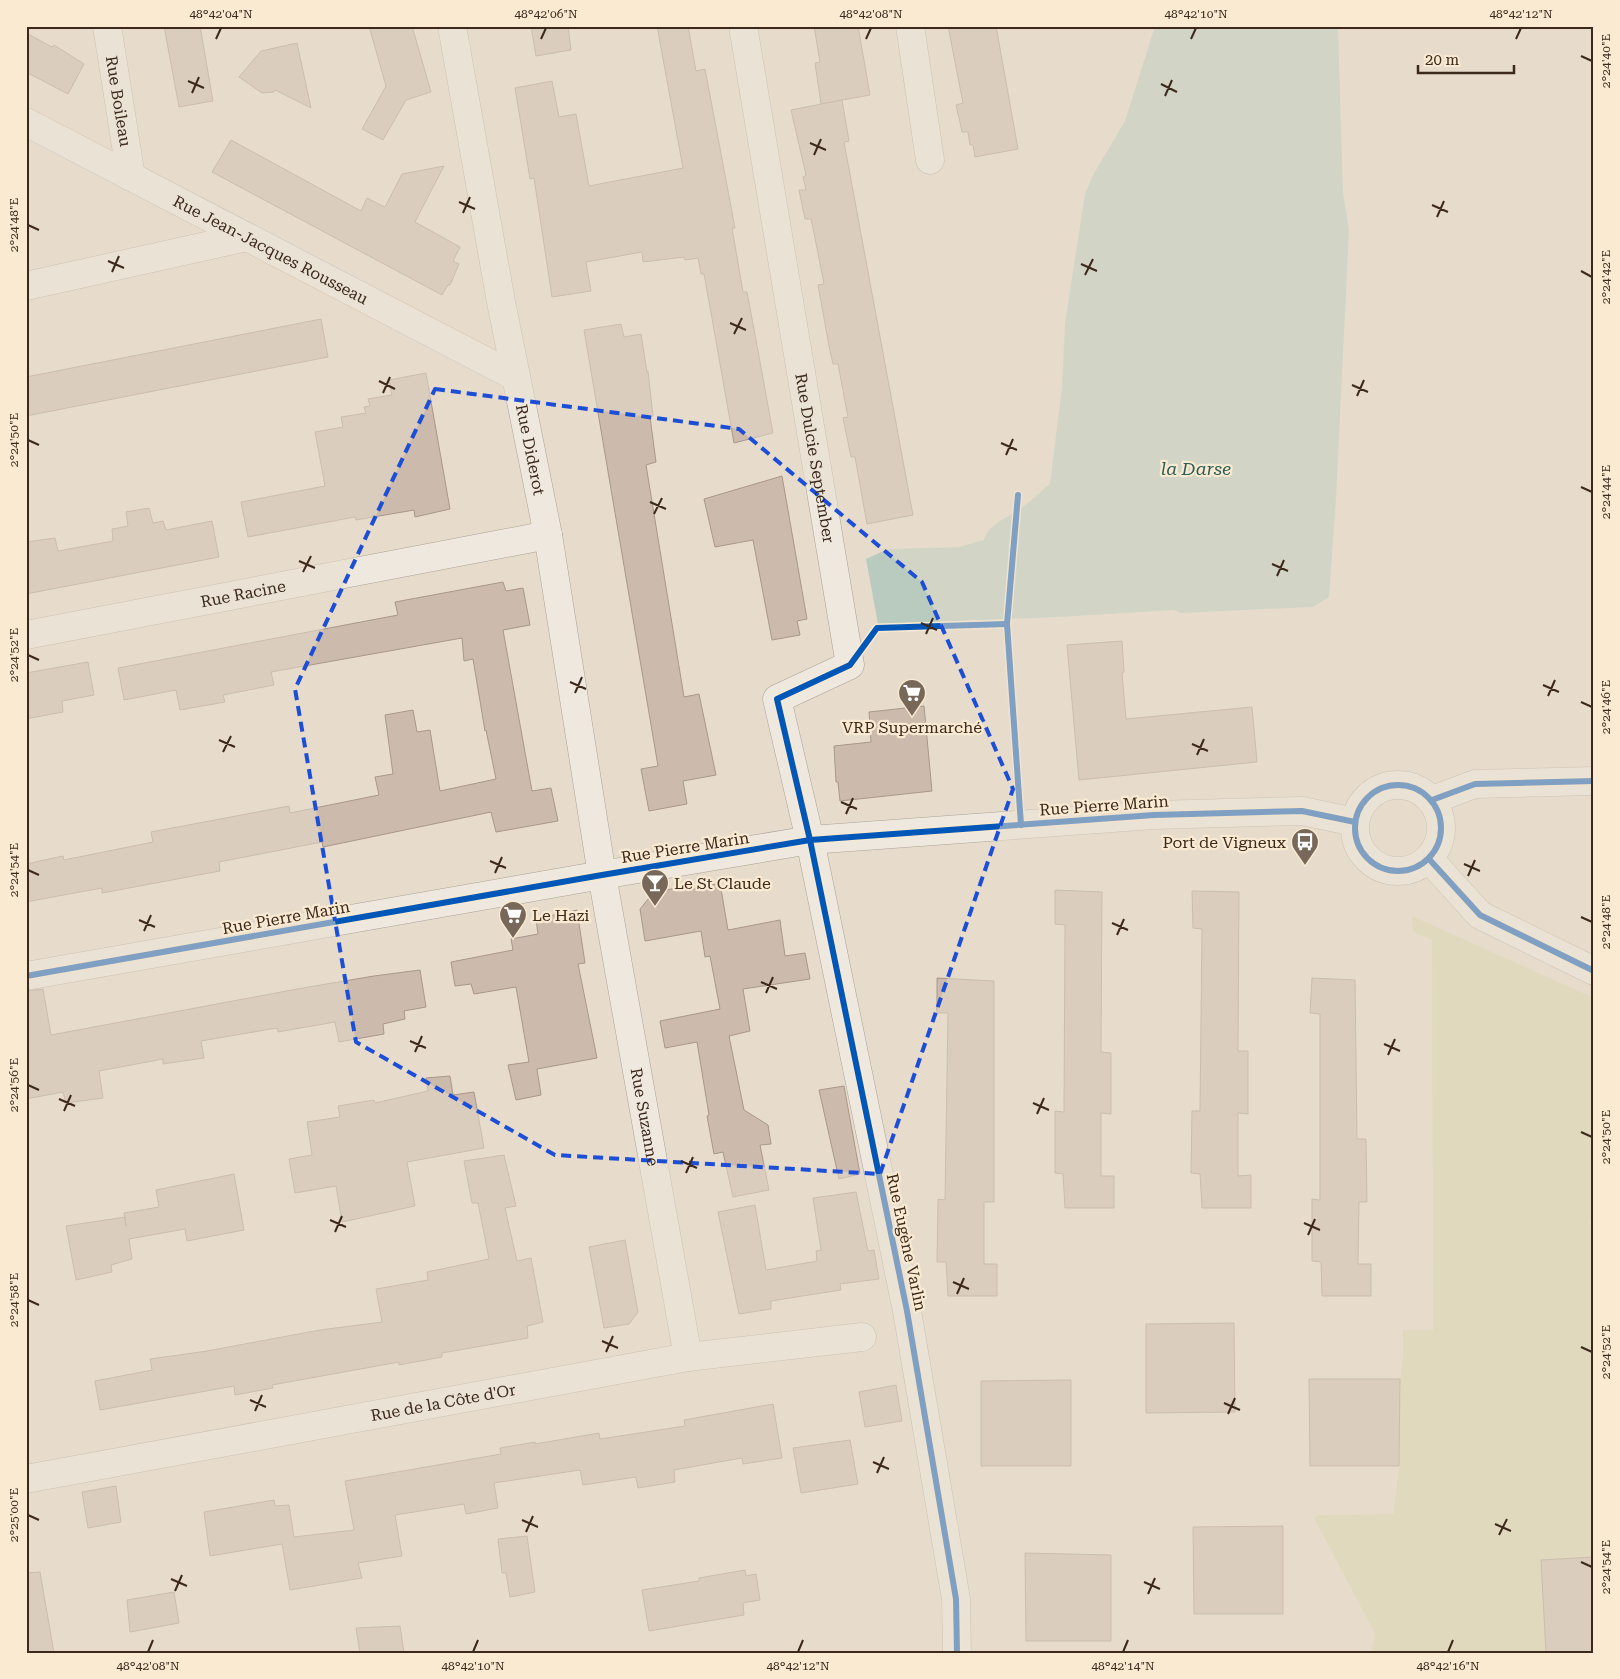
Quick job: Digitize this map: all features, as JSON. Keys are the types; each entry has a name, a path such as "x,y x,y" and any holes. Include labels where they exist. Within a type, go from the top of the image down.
{"street":[{"name":"Rue Boileau","path":"108,26 131,177"},
{"name":"Rue Diderot","path":"452,26 501,302 548,535 602,875"},
{"name":"Rue Dulcie September","path":"743,26 850,665 777,699 810,840"},
{"path":"910,26 930,160"},
{"name":"Rue Jean-Jacques Rousseau","path":"26,122 516,376"},
{"path":"26,286 247,237"},
{"name":"Rue Racine","path":"26,635 548,535"},
{"path":"1432,800 1475,784 1594,781"},
{"path":"1394,785 1408,785 1421,791 1432,800 1439,811 1442,824 1437,848 1430,859 1419,867 1393,872 1379,868 1368,860 1355,836 1355,822 1360,808 1368,797 1380,789 1394,785"},
{"name":"Rue Pierre Marin","path":"26,976 810,840 1154,815 1302,811 1355,822"},
{"name":"Rue Eugène Varlin","path":"810,840 907,1311 956,1599 957,1653"},
{"path":"1430,859 1480,914 1594,971"},
{"name":"Rue Suzanne","path":"602,875 688,1357"},
{"name":"Rue de la Côte d'Or","path":"26,1479 688,1357 862,1337"}],"highlighted area":[{"path":"435,389 739,429 922,582 1013,789 880,1174 555,1155 356,1042 295,689"}],"shaded area":[{"path":"1412,916 1594,998 1594,1211 1589,1223 1594,1225 1594,1557 1541,1560 1546,1653 1371,1653 1375,1634 1314,1518 1318,1515 1393,1514 1399,1466 1400,1379 1403,1357 1403,1330 1433,1330 1432,940 1413,932"}],"water":[{"name":"la Darse","path":"1155,26 1338,26 1343,193 1349,230 1336,499 1329,597 1313,607 1180,613 1174,610 1059,617 878,624 866,559 888,549 959,547 984,540 990,529 1023,507 1050,484 1062,387 1065,323 1085,194 1093,175 1125,121"}],"building":[{"path":"164,26 200,26 213,101 179,107"},
{"path":"369,26 412,26 431,92 406,100 383,140 362,129 386,86"},
{"path":"531,26 568,26 571,50 536,56"},
{"path":"657,26 688,26 696,71 705,69 735,228 732,228 743,292 747,292 756,340 773,433 734,443 704,274 701,274 698,258 685,260 684,257 643,262 642,252 586,262 591,291 552,297 534,178 530,179 515,88 552,81 559,117 576,114 589,186 683,168"},
{"path":"814,26 858,26 870,95 821,104 815,63 820,62"},
{"path":"948,26 996,26 1018,149 975,157 973,145 970,145 968,132 962,132 956,105 963,103"},
{"path":"26,33 52,47 54,45 84,64 68,94 26,72"},
{"path":"297,43 311,108 275,90 274,92 262,93 239,77 261,51"},
{"path":"842,100 849,141 844,142 913,515 867,524 855,457 851,457 843,418 848,417 838,364 833,364 829,346 818,285 824,284 814,233 811,219 805,219 799,190 806,190 803,177 806,175 791,110"},
{"path":"231,140 361,211 367,198 385,207 402,174 444,166 415,222 460,247 453,261 459,264 450,285 448,285 442,295 212,172"},
{"path":"321,319 328,357 26,416 26,377"},
{"path":"621,324 624,337 641,334 648,371 653,416 650,417 656,462 646,465 684,697 699,694 716,775 683,781 687,804 649,811 641,769 658,766 584,330"},
{"path":"426,373 450,509 415,517 414,510 356,520 355,517 248,537 241,502 325,486 315,432 343,427 341,417 366,413 364,407 370,406 368,399 392,395 389,380"},
{"path":"782,476 807,619 797,621 800,635 772,640 753,540 715,547 704,499"},
{"path":"149,508 153,523 163,521 166,530 212,521 219,557 26,594 26,542 55,538 58,551 113,541 112,529 128,526 126,512"},
{"path":"503,582 506,591 523,588 530,625 503,630 532,791 551,788 558,821 496,832 491,812 323,847 322,842 219,862 220,871 102,893 102,888 26,902 26,864 63,856 64,860 153,842 151,832 289,806 290,813 379,795 375,777 393,774 385,715 413,710 417,732 430,730 440,791 496,779 485,731 473,659 464,661 462,638 271,672 274,685 223,695 225,702 180,710 176,690 124,700 118,668 398,615 395,602"},
{"path":"1122,641 1124,672 1122,673 1126,719 1252,707 1257,762 1079,780 1067,645"},
{"path":"88,662 94,695 62,701 63,712 26,719 26,673"},
{"path":"924,706 932,791 840,801 838,782 836,782 834,746 871,742 869,712"},
{"path":"720,883 728,930 780,920 785,956 805,953 810,979 743,989 750,1031 729,1036 744,1110 768,1125 771,1144 760,1145 769,1190 733,1197 723,1152 714,1154 697,1042 665,1048 660,1021 720,1009 710,956 705,957 701,931 645,941 640,909 654,892 689,886 690,890"},
{"path":"1055,890 1102,892 1101,1052 1111,1053 1111,1114 1101,1113 1101,1176 1114,1176 1114,1208 1065,1208 1063,1174 1055,1173 1055,1111 1064,1112 1065,925 1055,924"},
{"path":"1192,891 1239,892 1238,1051 1248,1051 1248,1114 1238,1113 1238,1176 1251,1175 1251,1208 1202,1208 1200,1174 1191,1173 1192,1111 1200,1111 1202,929 1193,928"},
{"path":"577,910 585,963 578,964 597,1058 537,1069 541,1095 516,1100 508,1065 529,1062 516,987 474,994 471,984 455,986 451,962 513,950 511,939 538,934 536,919"},
{"path":"420,970 426,1007 404,1011 405,1019 383,1024 384,1034 339,1042 335,1022 278,1032 277,1028 201,1041 204,1058 163,1064 163,1059 99,1071 103,1098 66,1103 63,1092 26,1099 26,991 43,989 51,1035 297,989"},
{"path":"937,978 994,981 994,1202 984,1202 984,1264 997,1264 997,1296 948,1296 946,1262 937,1262 938,1199 945,1200 948,1013 937,1013"},
{"path":"1312,978 1355,980 1357,1139 1366,1139 1367,1202 1359,1202 1358,1264 1371,1264 1371,1296 1322,1296 1321,1262 1312,1261 1312,1199 1320,1200 1320,1014 1310,1013"},
{"path":"450,1076 453,1095 474,1092 484,1148 407,1162 415,1206 342,1222 336,1186 295,1193 289,1159 312,1155 307,1122 340,1117 338,1106 374,1100 375,1103 428,1091 426,1078"},
{"path":"844,1086 860,1174 839,1179 819,1090"},
{"path":"504,1155 516,1206 505,1208 517,1261 531,1258 543,1322 527,1326 528,1338 442,1353 442,1357 399,1365 399,1362 272,1385 273,1388 235,1395 234,1386 100,1410 95,1381 152,1370 150,1359 207,1351 320,1330 382,1322 376,1289 428,1280 427,1272 489,1259 478,1203 472,1203 464,1161"},
{"path":"234,1174 244,1230 187,1241 185,1229 129,1239 132,1259 111,1265 112,1272 76,1280 66,1226 125,1217 124,1213 159,1207 156,1190"},
{"path":"856,1192 868,1251 874,1250 879,1279 840,1284 841,1290 771,1301 771,1309 739,1314 718,1212 755,1205 766,1270 817,1261 816,1251 821,1250 813,1198"},
{"path":"625,1240 638,1312 629,1324 604,1328 589,1247"},
{"path":"1234,1323 1235,1412 1146,1413 1146,1324"},
{"path":"1309,1379 1400,1379 1399,1466 1310,1466"},
{"path":"1071,1380 1071,1466 981,1466 981,1381"},
{"path":"896,1385 902,1421 865,1427 859,1392"},
{"path":"773,1404 782,1458 743,1464 742,1458 674,1470 675,1482 638,1488 636,1477 583,1485 580,1470 494,1483 498,1508 466,1514 464,1504 395,1515 402,1556 358,1563 362,1578 290,1590 282,1544 210,1556 204,1512 274,1500 275,1506 289,1505 294,1537 354,1530 345,1481 501,1454 500,1448 535,1442 535,1444 599,1433 600,1439 685,1426 684,1420"},
{"path":"850,1440 858,1484 801,1493 793,1448"},
{"path":"116,1486 121,1522 88,1528 82,1492"},
{"path":"1283,1526 1283,1614 1194,1614 1193,1527"},
{"path":"527,1536 535,1592 510,1597 506,1573 502,1573 498,1539"},
{"path":"1025,1553 1111,1555 1111,1641 1026,1641"},
{"path":"1594,1557 1594,1653 1546,1653 1541,1560"},
{"path":"745,1570 746,1576 756,1574 760,1600 743,1603 744,1615 649,1631 642,1590 699,1581 699,1578"},
{"path":"40,1572 54,1653 26,1653 26,1573"},
{"path":"174,1592 179,1623 130,1632 127,1600"},
{"path":"400,1626 404,1653 360,1653 356,1628"}],"cycle path":[{"path":"1018,495 1007,624 1021,825"},
{"path":"957,1653 956,1599 907,1311 810,840 777,699 850,665 877,628 1007,624"},
{"path":"1432,800 1475,784 1594,781"},
{"path":"1390,785 1406,785 1415,788 1429,797 1438,811 1441,828 1438,845 1429,859 1415,868 1406,871 1390,871 1374,864 1362,852 1355,836 1355,820 1362,804 1374,792 1390,785"},
{"path":"26,976 810,840 1154,815 1302,811 1355,822"},
{"path":"1429,859 1480,915 1594,971"}],"place":[{"name":"VRP Supermarché","path":"912,717"},
{"name":"Port de Vigneux","path":"1305,866"},
{"name":"Le St Claude","path":"655,907"},
{"name":"Le Hazi","path":"513,939"}]}
